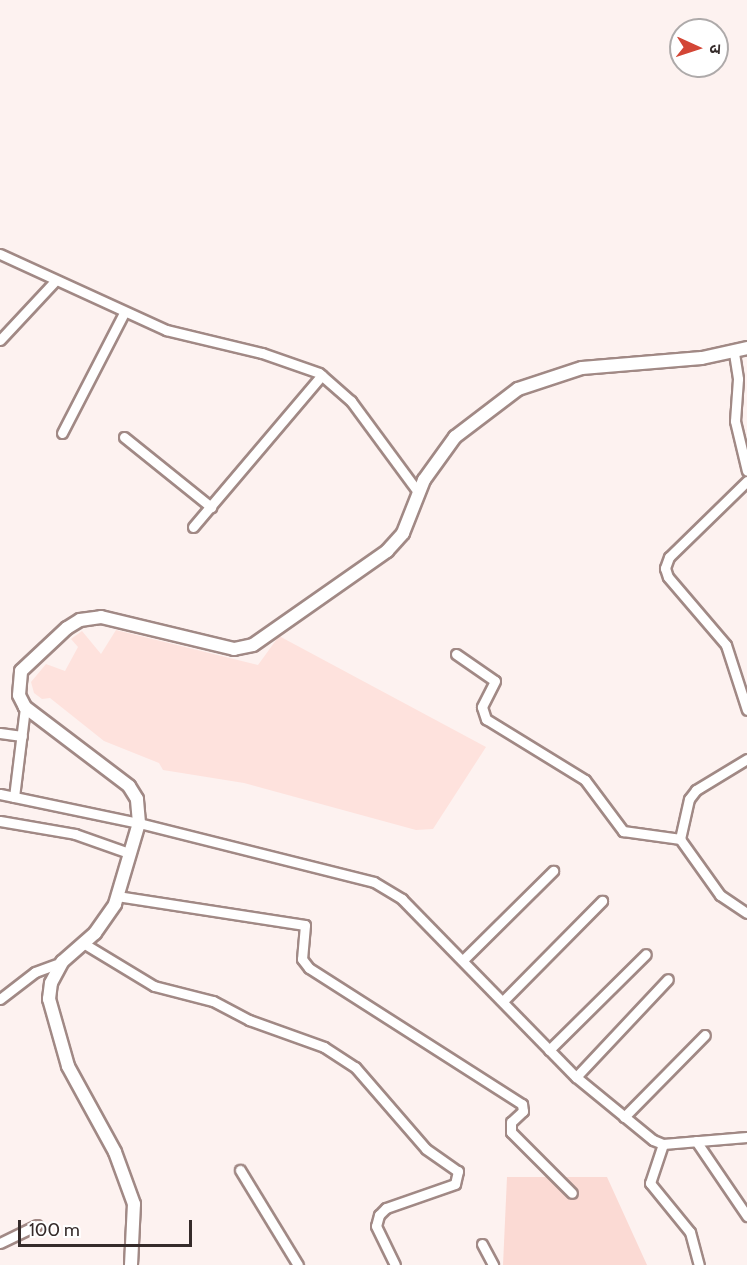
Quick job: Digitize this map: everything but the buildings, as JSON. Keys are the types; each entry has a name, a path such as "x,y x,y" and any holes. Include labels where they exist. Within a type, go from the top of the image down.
{"street":[{"path":"0,254 54,282 166,330 262,353 322,375 351,401 418,492"},
{"path":"0,340 54,282"},
{"path":"62,433 124,313"},
{"path":"0,999 35,972 62,962 83,944 110,914 138,826 138,799 129,786 25,707 18,694 21,671 80,620 100,617 234,649 253,645 387,551 403,533 418,492 455,437 518,389 582,368 734,353 747,348"},
{"path":"734,353 738,380 735,421 747,471"},
{"path":"194,527 322,375"},
{"path":"738,380 747,387"},
{"path":"124,437 211,507"},
{"path":"747,482 669,557 665,568 668,577 726,645 747,710"},
{"path":"456,654 495,681 482,707 486,719 585,780 623,831 680,839 720,896 747,913"},
{"path":"14,797 25,707"},
{"path":"0,733 22,736"},
{"path":"680,839 689,799 696,790 747,759"},
{"path":"0,794 374,882 402,898 576,1077 624,1117 663,1144 747,1137"},
{"path":"0,821 75,834 130,850"},
{"path":"463,960 553,871"},
{"path":"117,896 305,926 302,959 309,968 522,1104 523,1111 511,1122 512,1132 572,1192"},
{"path":"503,1001 602,901"},
{"path":"83,944 108,962 154,986 213,1001 333,1052 372,1084 426,1149 458,1171 455,1184 386,1208 379,1215 376,1226 395,1265"},
{"path":"549,1050 646,954"},
{"path":"62,962 51,983 49,999 68,1066 115,1152 132,1197 136,1220 131,1265"},
{"path":"576,1077 668,979"},
{"path":"624,1117 705,1035"},
{"path":"696,1141 747,1216"},
{"path":"663,1144 650,1183 690,1233 699,1265"},
{"path":"240,1170 298,1265"},
{"path":"0,1243 37,1225"},
{"path":"482,1244 493,1265"}],"shaded area":[{"path":"116,630 258,665 279,636 486,747 433,829 416,830 244,783 163,770 159,763 104,741 50,698 42,699 34,693 31,682 46,664 65,671 78,647 71,639 82,631 101,654"},
{"path":"507,1177 607,1177 647,1265 503,1265"}]}
